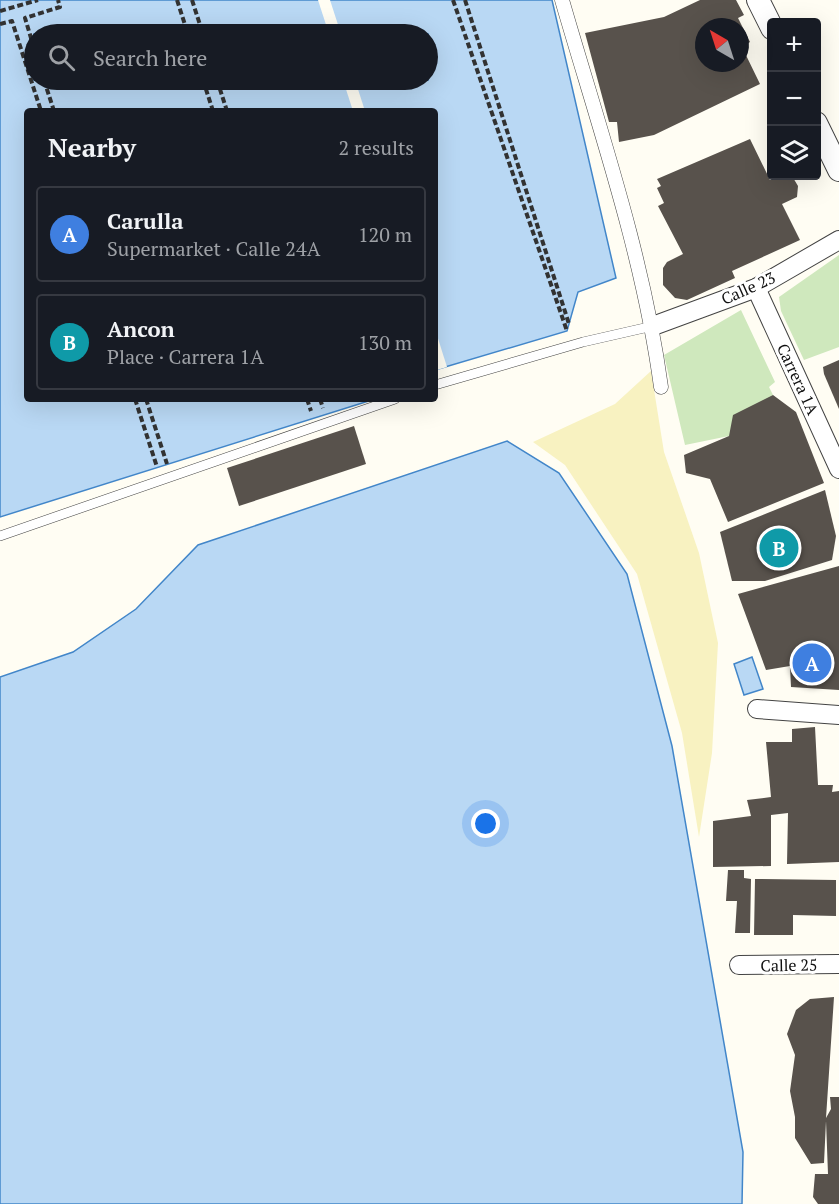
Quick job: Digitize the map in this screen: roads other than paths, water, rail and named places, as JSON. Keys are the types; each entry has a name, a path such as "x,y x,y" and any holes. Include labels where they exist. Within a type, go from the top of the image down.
{"street":[{"path":"562,0 590,99 607,146 653,326 661,387"},
{"path":"758,0 767,19"},
{"path":"817,126 839,170"},
{"name":"Calle 23","path":"653,326 756,288 839,240"},
{"name":"Carrera 1A","path":"756,288 839,470"},
{"path":"757,709 839,715"},
{"name":"Calle 25","path":"738,965 839,964"}],"lane":[{"path":"438,384 583,342 653,326"},
{"path":"0,536 386,402"}],"water":[{"path":"0,0 552,0 616,278 578,292 567,331 438,369 438,108 24,108 24,402 365,402 0,517"},
{"path":"507,441 559,473 627,574 672,746 743,1152 742,1204 0,1204 0,677 73,652 136,609 198,545"},
{"path":"752,657 763,689 744,695 734,664"}],"place":[{"name":"Ancon","path":"779,548"},
{"name":"Carulla","path":"812,663"}]}
